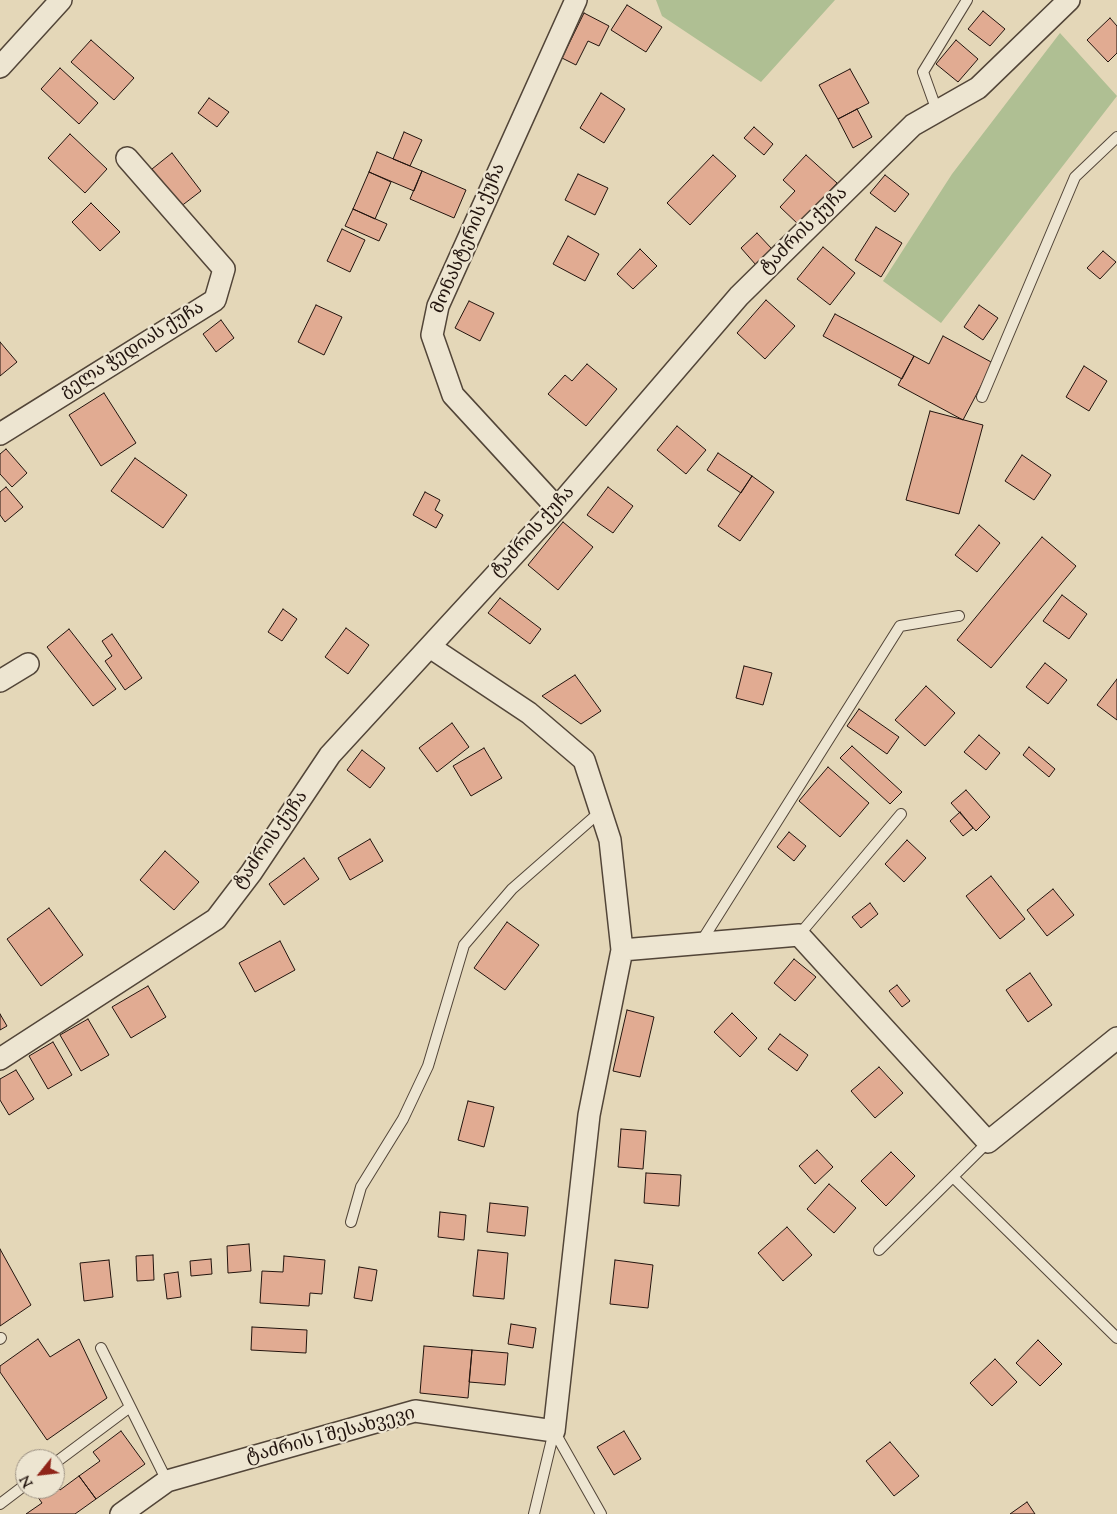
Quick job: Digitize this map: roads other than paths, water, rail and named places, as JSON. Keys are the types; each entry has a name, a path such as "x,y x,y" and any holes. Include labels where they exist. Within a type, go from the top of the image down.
{"street":[{"path":"0,67 61,0"},
{"name":"მონასტერის ქუჩა","path":"557,508 453,395 432,335 438,306 576,0"},
{"name":"ტაძრის ქუჩა","path":"0,1058 216,919 251,873 330,755 557,508 739,296 913,125 978,88 1069,0"},
{"name":"გელა ჭედიას ქუჩა","path":"0,434 215,300 224,270 127,158"},
{"path":"430,647 528,713 584,760 610,840 622,950 589,1116 554,1431"},
{"path":"0,681 28,664"},
{"path":"622,950 799,934 988,1142 1117,1038"},
{"name":"ტაძრის I შესახვევი","path":"121,1514 167,1481 416,1411 554,1431"}],"lane":[{"path":"937,111 922,72 967,0"},
{"path":"982,397 1075,177 1117,137"},
{"path":"701,942 900,626 959,616"},
{"path":"351,1222 361,1187 403,1119 428,1066 464,945 512,888 601,811"},
{"path":"799,934 901,814"},
{"path":"879,1250 988,1142"},
{"path":"953,1178 1117,1338"},
{"path":"101,1348 167,1481"},
{"path":"65,1456 130,1407"},
{"path":"534,1514 554,1431"},
{"path":"554,1431 601,1514"},
{"path":"0,1504 15,1493"}]}
